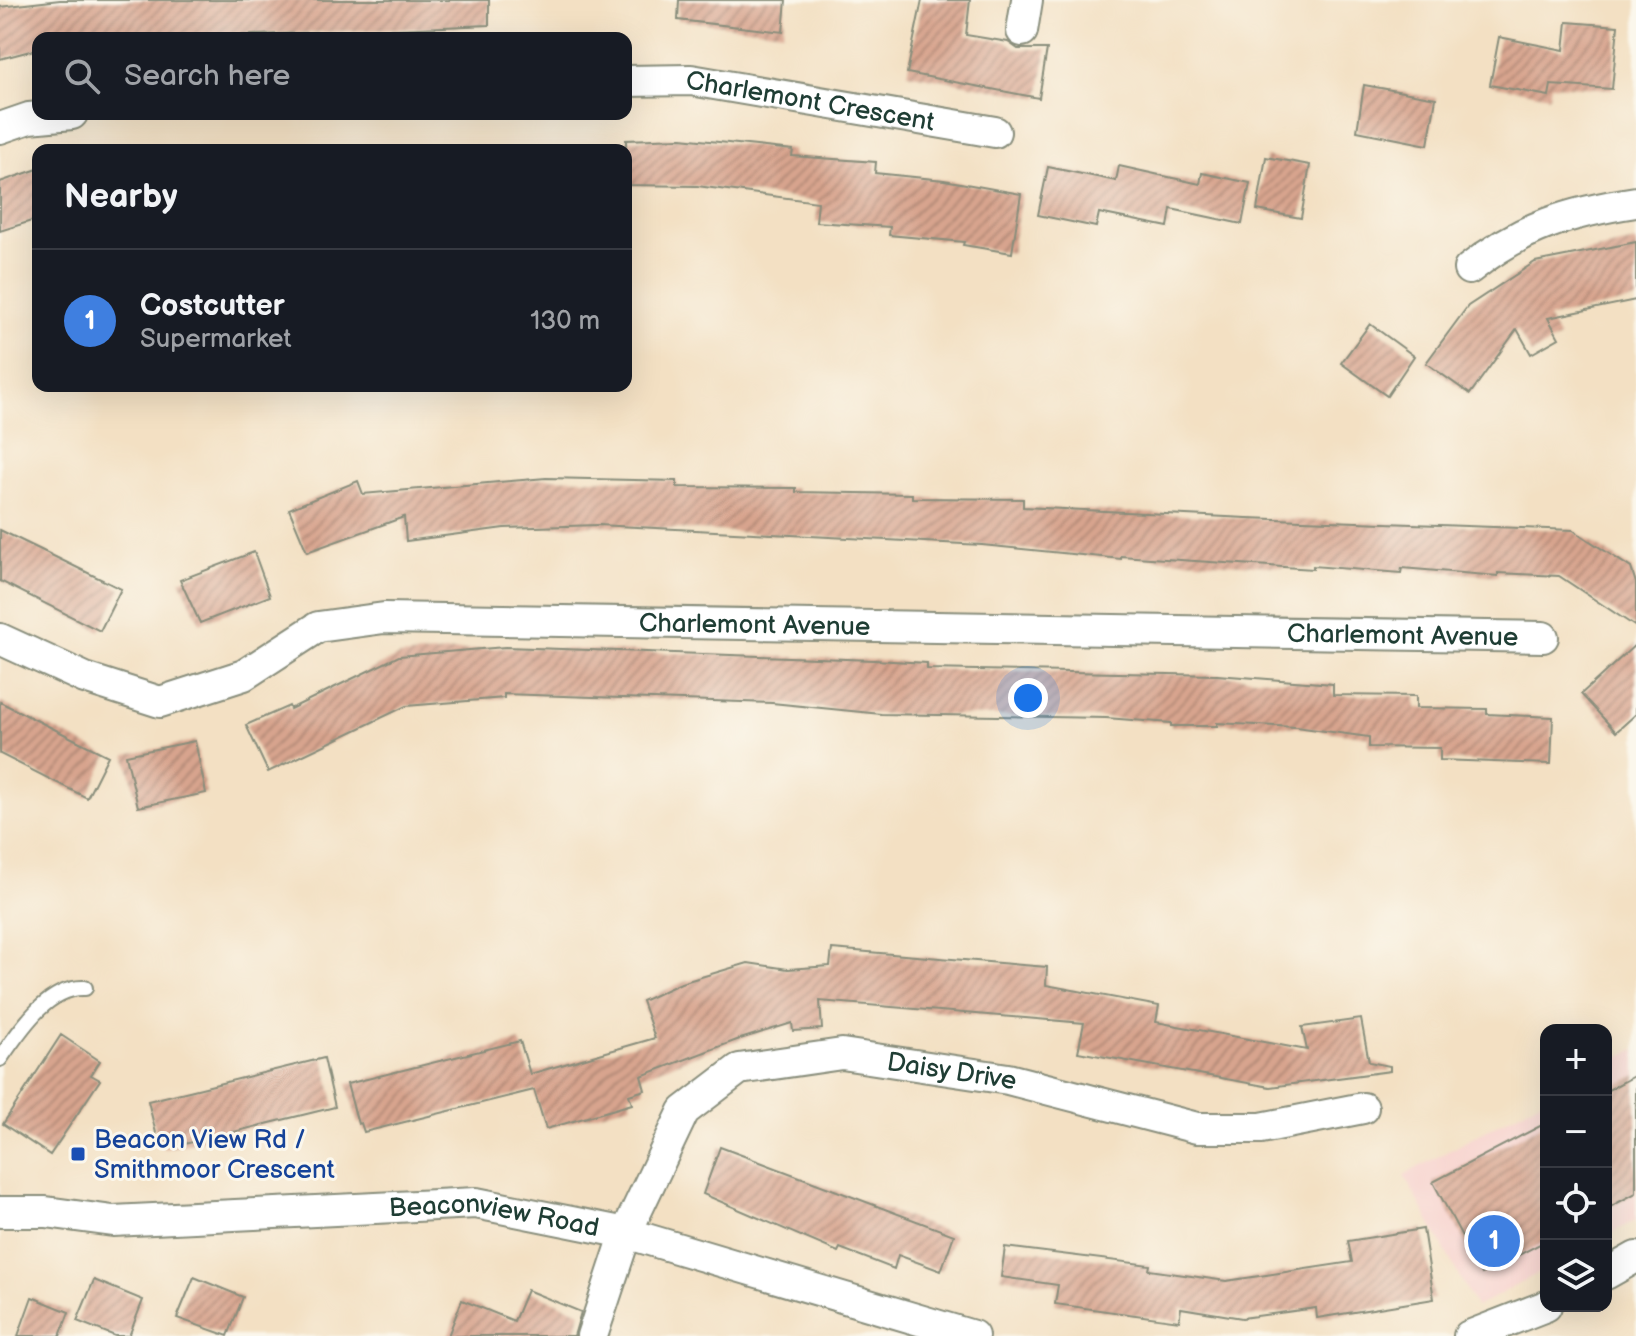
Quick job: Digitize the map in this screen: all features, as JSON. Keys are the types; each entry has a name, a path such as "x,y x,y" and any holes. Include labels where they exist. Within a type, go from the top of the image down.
{"street":[{"path":"1022,31 1027,0"},
{"name":"Charlemont Crescent","path":"632,81 691,80 995,132"},
{"path":"0,128 32,118"},
{"path":"1469,269 1499,244 1556,218 1636,202"},
{"name":"Charlemont Avenue","path":"0,639 85,678 160,702 244,675 318,627 384,618 1543,637"},
{"name":"Daisy Drive","path":"592,1336 626,1233 684,1111 739,1069 842,1054 1008,1079 1197,1128 1261,1128 1363,1108"},
{"name":"Beaconview Road","path":"0,1212 46,1212 113,1221 476,1203 626,1233 973,1336"},
{"path":"1612,1271 1636,1257"},
{"path":"1469,1336 1540,1308"}],"lane":[{"path":"0,1059 53,995 69,987 85,988"}],"shaded area":[{"path":"1636,1049 1636,1220 1612,1233 1612,1096 1612,1062"},
{"path":"1540,1101 1540,1272 1476,1307 1404,1175"}],"building":[{"path":"60,0 489,0 489,25 324,32 32,32 32,51 0,59 0,7"},
{"path":"679,0 786,0 783,32 678,20"},
{"path":"922,0 970,0 966,35 1008,42 1018,49 1047,49 1039,98 907,73"},
{"path":"1567,22 1618,26 1612,89 1551,85 1549,96 1490,85 1499,37 1564,50"},
{"path":"1364,85 1436,98 1428,145 1357,131"},
{"path":"681,138 793,150 792,156 876,162 875,173 944,180 1021,194 1012,253 963,245 964,242 889,235 890,227 816,222 818,202 697,186 632,185 632,144 626,144 626,140"},
{"path":"1266,157 1310,165 1301,218 1257,210"},
{"path":"1119,166 1200,184 1202,173 1250,183 1242,224 1171,209 1168,227 1099,213 1096,227 1038,215 1048,167 1116,181"},
{"path":"32,171 32,221 0,231 0,182"},
{"path":"1636,242 1636,300 1548,318 1559,338 1531,354 1517,329 1470,394 1426,363 1468,306 1535,262"},
{"path":"1370,324 1414,356 1387,396 1341,363"},
{"path":"546,478 677,481 677,487 796,488 796,492 912,494 912,498 1023,499 1023,507 1573,530 1631,568 1636,583 1636,627 1559,576 1498,573 1498,576 1402,568 1401,573 1121,556 1121,559 982,545 598,525 504,528 406,541 404,517 307,552 289,509 358,481 363,494"},
{"path":"0,530 121,589 100,631 0,581"},
{"path":"254,552 270,596 200,623 180,580"},
{"path":"1636,644 1636,714 1616,732 1581,694"},
{"path":"505,647 874,660 927,663 927,669 1217,675 1333,684 1333,695 1416,696 1416,708 1487,709 1487,714 1553,717 1551,764 1440,760 1440,748 1369,747 1369,737 1296,727 1217,723 1217,726 1171,726 1171,723 1106,718 881,714 772,703 504,694 504,698 406,706 268,772 246,725 289,706 290,709 399,656"},
{"path":"0,702 108,756 87,798 0,754"},
{"path":"195,741 206,793 138,807 126,755"},
{"path":"832,949 1047,967 1046,985 1159,1006 1156,1022 1307,1050 1302,1027 1361,1019 1369,1062 1390,1066 1390,1071 1270,1087 1078,1052 1084,1023 820,1001 822,1029 793,1031 792,1023 737,1040 641,1076 645,1090 629,1095 632,1104 546,1129 534,1090 364,1132 361,1123 358,1124 347,1084 520,1041 530,1074 655,1038 642,1001 681,983 748,963 788,969 830,966"},
{"path":"61,1035 100,1061 91,1075 100,1080 50,1155 3,1124"},
{"path":"324,1058 335,1107 164,1149 162,1140 158,1141 148,1101"},
{"path":"1636,1075 1636,1193 1612,1206 1612,1096 1612,1088"},
{"path":"1540,1126 1540,1244 1482,1274 1433,1182"},
{"path":"720,1147 954,1235 941,1271 898,1255 894,1269 840,1248 838,1252 703,1194"},
{"path":"1423,1229 1434,1299 1317,1318 1316,1308 1242,1318 1181,1308 1179,1321 1055,1304 1058,1285 1001,1277 1005,1247 1150,1265 1149,1270 1226,1281 1352,1262 1348,1241"},
{"path":"194,1277 243,1297 228,1336 177,1318"},
{"path":"94,1280 143,1300 129,1336 115,1336 77,1321"},
{"path":"527,1290 581,1312 574,1336 448,1336 462,1300 514,1321"},
{"path":"32,1297 69,1312 60,1336 18,1336"}],"place":[{"name":"Beacon View Rd / Smithmoor Crescent","path":"78,1154"},
{"name":"Costcutter","path":"1494,1241"}]}
